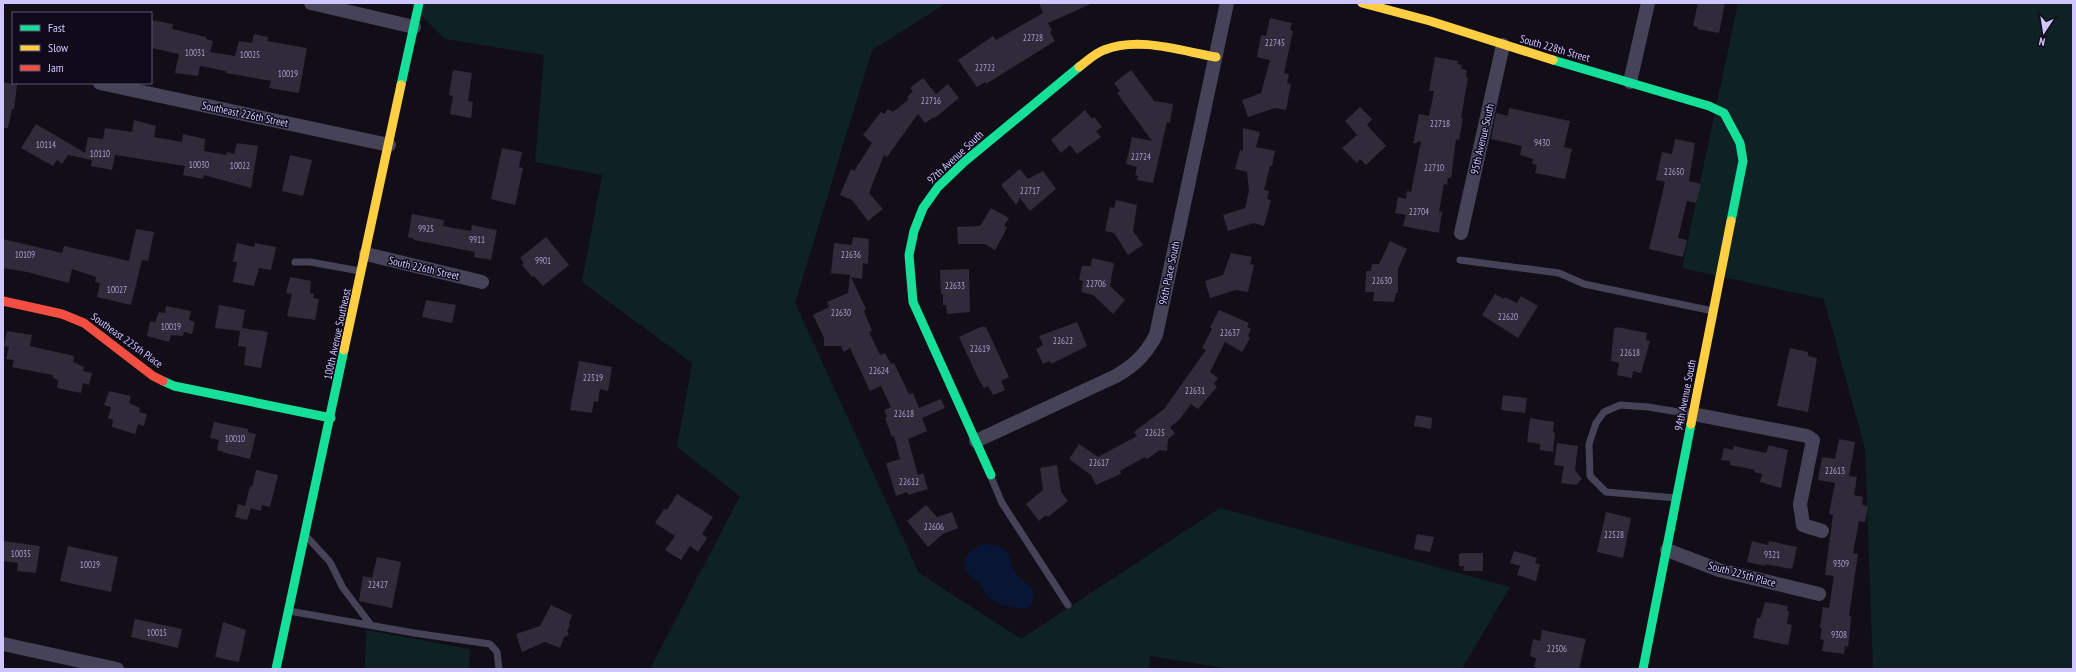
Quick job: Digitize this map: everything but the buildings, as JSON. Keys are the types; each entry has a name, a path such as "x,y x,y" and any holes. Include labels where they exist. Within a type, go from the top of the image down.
{"street":[{"path":"311,3 414,27"},
{"name":"100th Avenue Southeast","path":"276,669 419,3"},
{"name":"96th Place South","path":"976,441 1116,376 1134,365 1147,351 1156,335 1227,3"},
{"name":"South 228th Street","path":"1362,3 1430,21 1503,45 1709,106 1724,113 1733,126"},
{"path":"1630,82 1648,3"},
{"name":"97th Avenue South","path":"991,475 912,302 909,255 914,231 923,208 938,187 964,162 1082,65 1103,50 1123,44 1145,44 1216,57"},
{"name":"95th Avenue South","path":"1461,234 1503,45"},
{"name":"Southeast 226th Street","path":"105,84 389,145"},
{"name":"94th Avenue South","path":"1643,669 1742,161 1740,143 1733,126"},
{"name":"South 226th Street","path":"366,254 482,282"},
{"name":"Southeast 225th Place","path":"3,301 72,317 84,323 112,346 154,376 174,386 331,418"},
{"path":"1693,414 1807,436 1813,440 1800,504 1803,526 1822,531"},
{"name":"South 225th Place","path":"1667,550 1719,570 1819,594"},
{"path":"3,644 117,669"}],"lane":[{"path":"1460,260 1559,273 1584,284 1713,311"},
{"path":"295,262 310,262 362,272"},
{"path":"1677,498 1606,492 1590,476 1589,444 1596,423 1604,412 1620,405 1648,407 1693,414"},
{"path":"991,475 1002,503 1068,605"},
{"path":"305,535 330,562 343,588 371,626"},
{"path":"288,611 371,626 490,644 497,652 499,669"}],"green space":[{"path":"409,3 947,3 872,50 795,303 919,573 1021,639 1220,508 1510,587 1462,669 1230,669 1150,656 1149,669 650,669 740,496 677,447 692,363 582,282 602,175 535,162 544,55 445,39"},
{"path":"1738,3 2073,3 2073,669 1873,669 1865,449 1824,299 1682,268"},
{"path":"366,630 470,649 469,669 365,669"}],"water":[{"path":"986,544 1003,548 1009,555 1014,570 1018,576 1034,591 1034,598 1030,607 1014,608 996,602 991,599 978,581 967,572 964,562 966,557 972,550"}],"traffic: fast":[{"path":"401,85 419,3"},
{"path":"1553,60 1709,106 1724,113 1740,143 1743,161 1731,221"},
{"path":"991,475 913,302 909,255 914,231 923,208 938,187 964,162 1079,67"},
{"path":"276,669 344,350"},
{"path":"163,381 174,386 331,418"},
{"path":"1643,669 1691,424"}],"traffic: slow":[{"path":"1362,3 1430,21 1553,60"},
{"path":"1079,67 1101,51 1117,46 1131,44 1146,44 1174,48 1216,57"},
{"path":"344,350 401,85"},
{"path":"1691,424 1731,221"}],"traffic: jam":[{"path":"3,301 62,314 84,323 153,376 163,381"}]}
